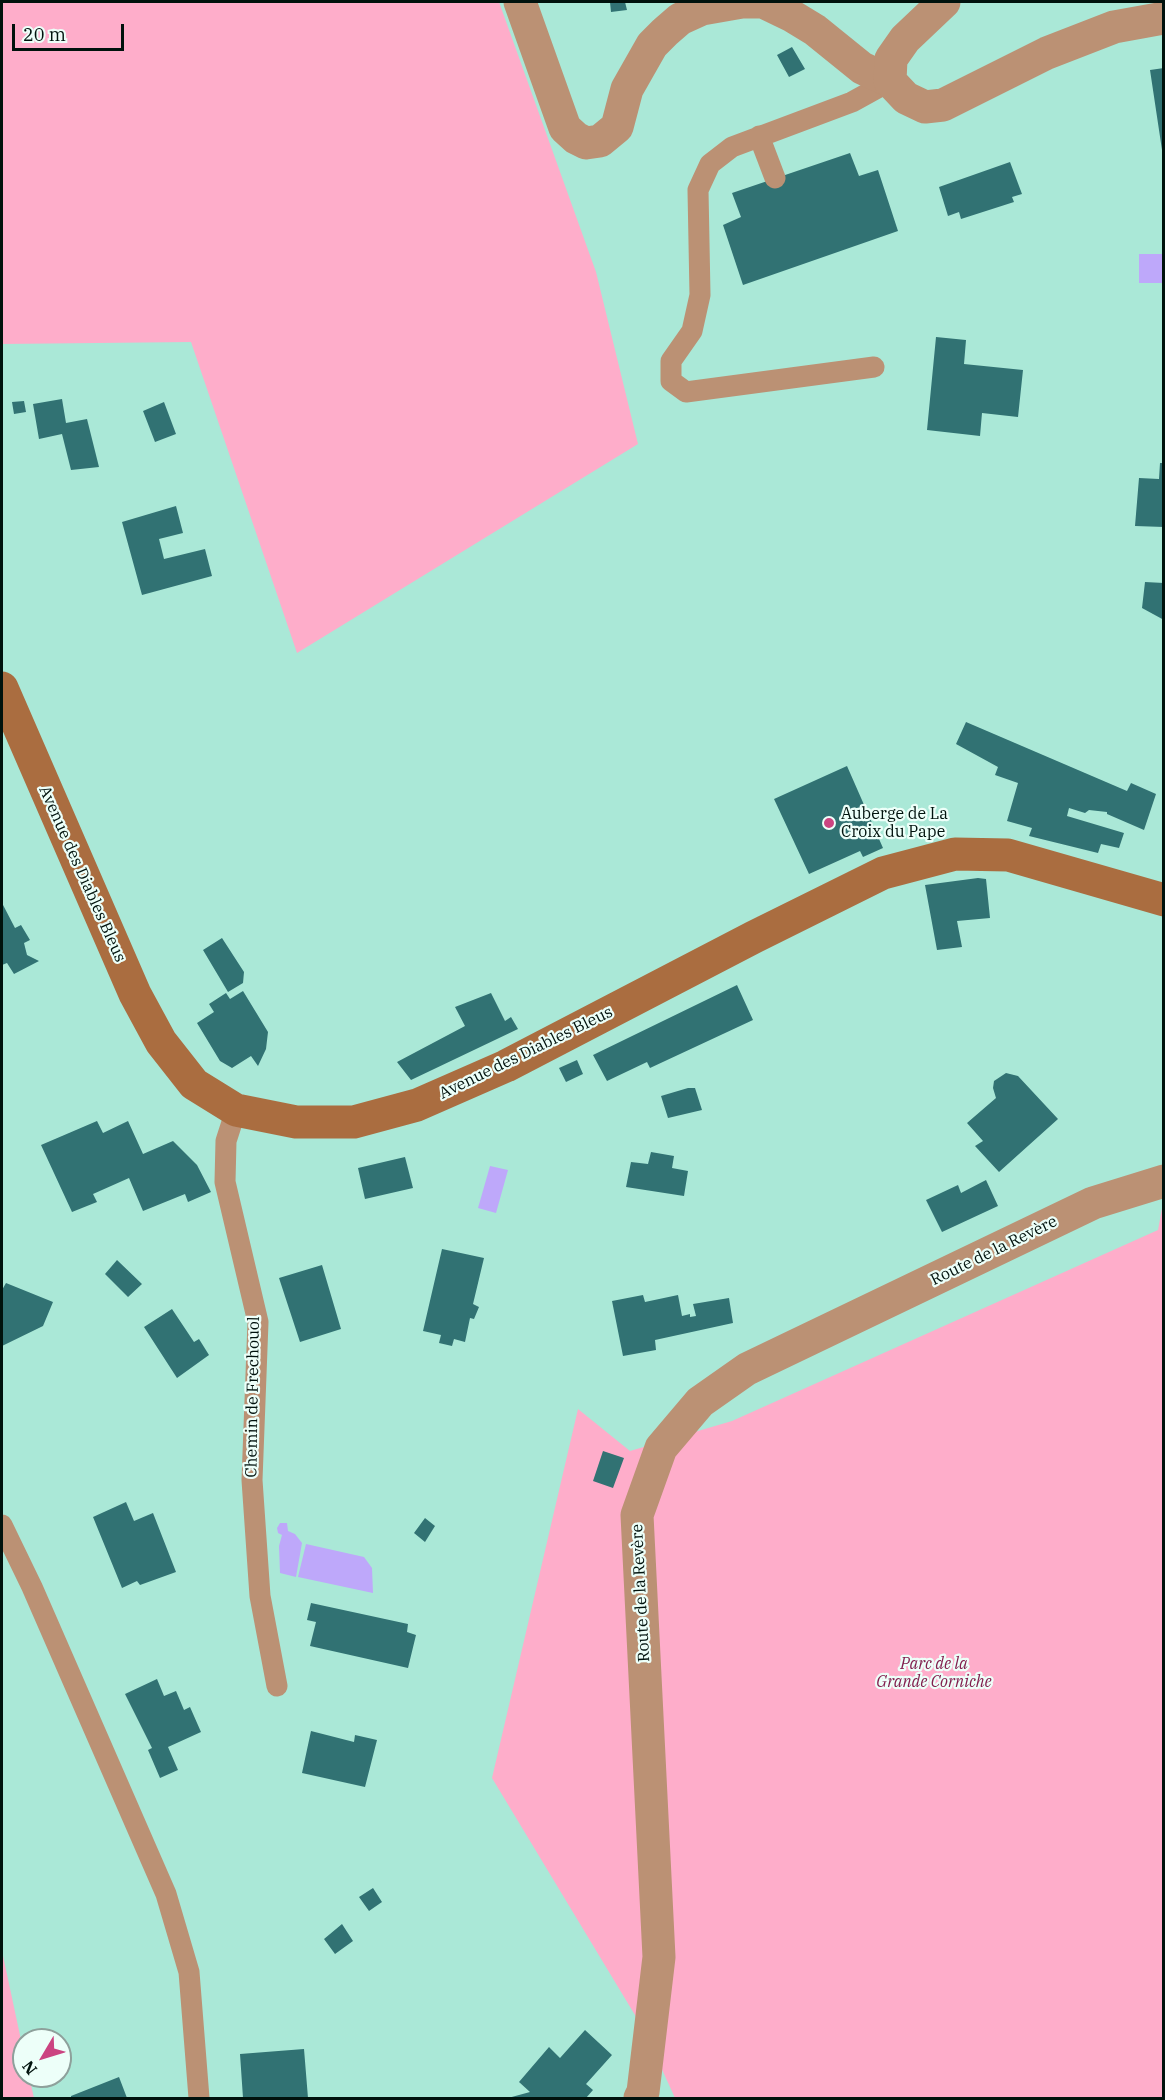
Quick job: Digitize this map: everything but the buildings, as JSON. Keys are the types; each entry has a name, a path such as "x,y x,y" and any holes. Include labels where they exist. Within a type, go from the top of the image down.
{"main road":[{"name":"Avenue des Diables Bleus","path":"2,688 135,994 156,1033 194,1084 236,1110 296,1122 354,1122 417,1105 506,1066 883,873 955,854 1008,855 1164,900"}],"street":[{"path":"520,2 564,128 576,138 586,142 600,141 617,127 627,89 652,45 680,19 702,9 744,2 763,3 792,16 815,30 862,68 890,81 906,98 925,107 944,105 1047,53 1113,27 1164,18"},
{"path":"890,81 891,59 904,39 944,2"},
{"name":"Route de la Revère","path":"640,2098 643,2092 659,1957 637,1515 661,1448 700,1402 747,1369 1093,1203 1164,1181"}],"lane":[{"path":"874,367 686,392 671,381 671,361 692,331 700,295 698,190 710,164 732,147 852,102 890,81"},
{"path":"759,136 775,178"},
{"name":"Chemin de Frechouol","path":"236,1110 226,1141 225,1182 258,1322 252,1480 260,1596 277,1686"},
{"path":"2,1525 32,1587 166,1894 189,1972 199,2098"}],"green space":[{"path":"2,2 499,2 596,272 638,444 297,653 191,342 2,344"},
{"name":"Parc de la Grande Corniche","path":"1163,1203 1163,2098 675,2098 644,2030 492,1778 578,1409 630,1451 732,1421 1158,1230"},
{"path":"2,1951 18,2028 12,2028 12,2088 32,2088 34,2098 2,2098"}],"shaded area":[{"path":"1139,254 1163,254 1163,283 1139,283"},
{"path":"490,1166 508,1170 496,1213 478,1208"},
{"path":"280,1523 287,1523 288,1531 295,1534 302,1543 296,1577 280,1573 279,1546 282,1535 278,1533 277,1528"},
{"path":"306,1544 364,1557 372,1568 373,1593 298,1577"}],"place":[{"name":"Auberge de La Croix du Pape","path":"829,823"}]}
